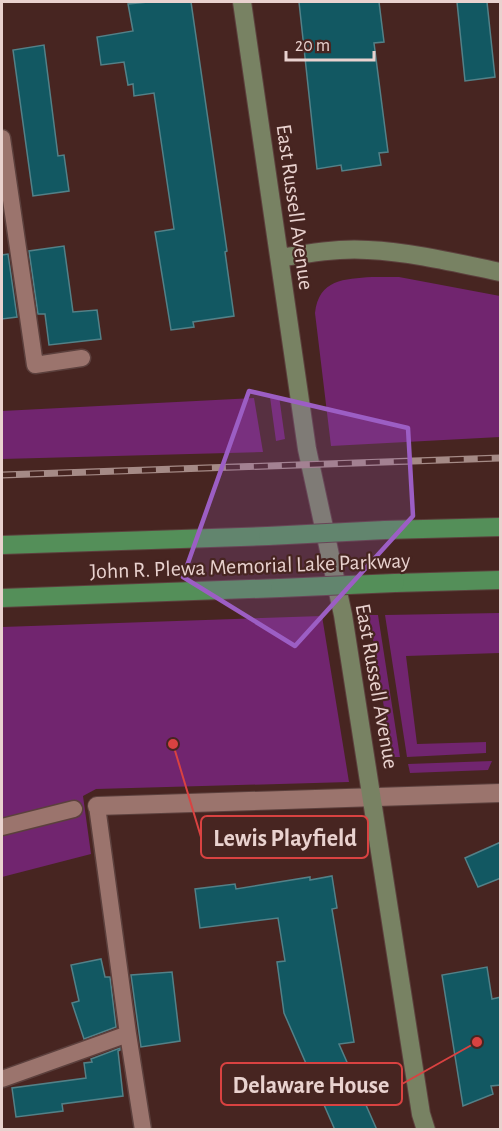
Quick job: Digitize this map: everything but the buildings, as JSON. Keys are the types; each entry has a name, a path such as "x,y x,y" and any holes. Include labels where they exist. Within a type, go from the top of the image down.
{"main road":[{"name":"East Russell Avenue","path":"242,2 307,449 343,615 421,1114 426,1130"},
{"path":"280,258 335,250 366,250 403,253 501,272"},
{"name":"John R. Plewa Memorial Lake Parkway","path":"2,545 501,527"},
{"name":"John R. Plewa Memorial Lake Parkway","path":"2,598 501,580"}],"street":[{"path":"97,806 501,793"}],"lane":[{"path":"2,138 35,366 82,358"},
{"path":"97,806 143,1130"},
{"path":"2,827 74,809"},
{"path":"2,1079 128,1034"}],"highlighted area":[{"path":"249,391 408,428 413,516 295,646 183,577"}],"shaded area":[{"path":"372,277 399,277 500,296 500,437 331,446 315,313 317,302 327,287 334,283"},
{"path":"279,396 285,439 276,441 270,397"},
{"path":"254,398 263,452 2,459 2,411"},
{"path":"500,613 500,653 406,656 417,744 486,742 486,753 407,757 385,615"},
{"path":"369,615 378,615 400,757 392,757"},
{"path":"322,616 349,782 96,789 83,796 91,854 2,877 2,627"},
{"path":"492,761 488,770 410,773 408,764"}],"railway":[{"path":"2,475 500,458"}],"place":[{"name":"Lewis Playfield","path":"173,744"},
{"name":"Delaware House","path":"477,1042"}]}
